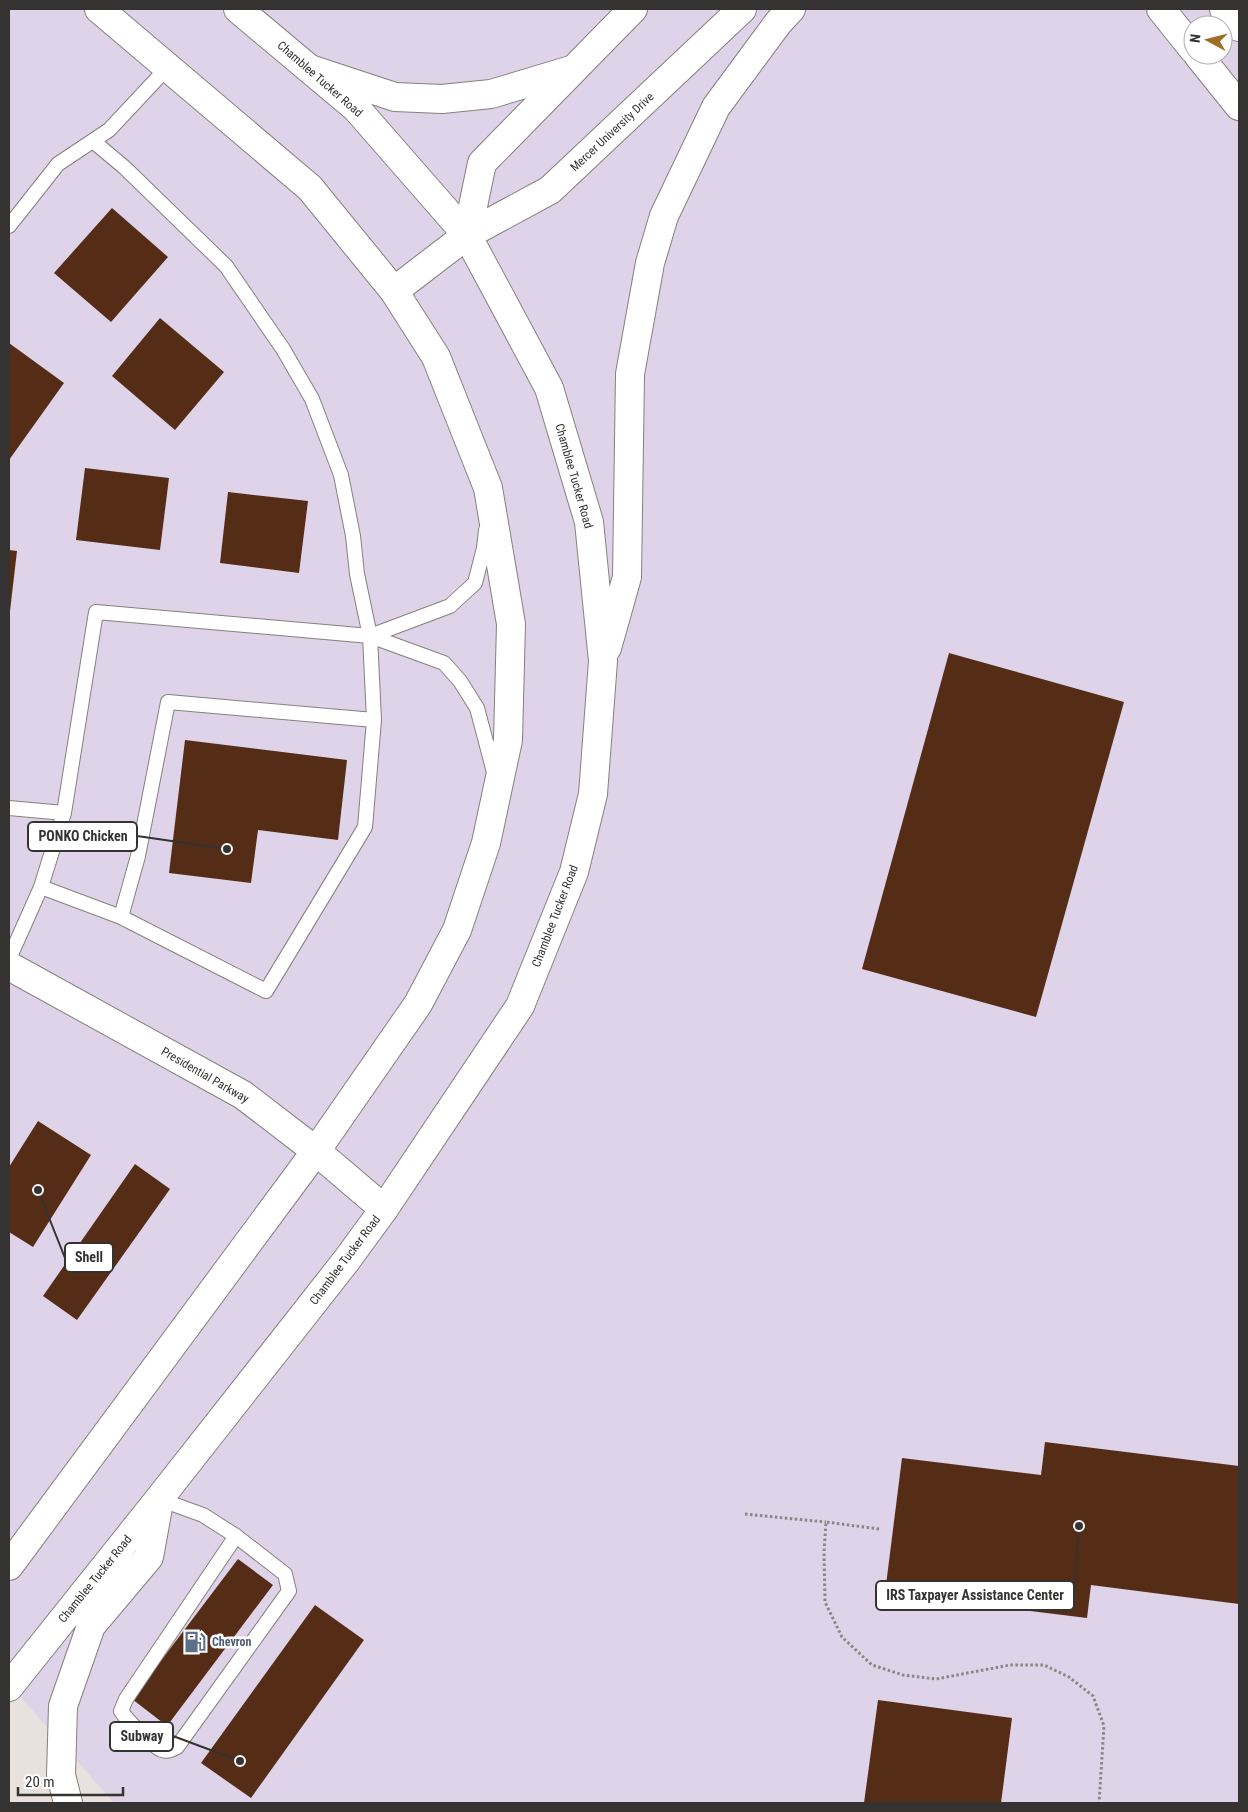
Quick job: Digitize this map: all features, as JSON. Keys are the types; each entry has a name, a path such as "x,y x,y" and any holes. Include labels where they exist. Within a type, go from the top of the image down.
{"main road":[{"path":"9,1566 316,1151 418,1004 457,930 486,843 508,740 512,624 488,488 436,357 394,291 310,188 99,9"},
{"name":"Chamblee Tucker Road","path":"9,1686 346,1261 384,1209 520,1006 570,880 593,794 603,661 589,522 549,388 467,234 356,108 238,9"},
{"path":"467,234 482,163 633,9"},
{"name":"Mercer University Drive","path":"394,291 467,234 550,190 742,9"},
{"path":"603,661 627,577 630,374 650,263 664,216 716,107 778,23 792,9"},
{"path":"1160,9 1183,37"},
{"path":"1224,9 1239,27"},
{"path":"1206,65 1239,106"},
{"path":"310,69 395,97 442,99 491,94 574,68"},
{"name":"Presidential Parkway","path":"9,966 218,1080 263,1110 316,1151 384,1209"},
{"path":"68,1803 61,1775 63,1706 91,1626 149,1557 159,1499"}],"lane":[{"path":"9,226 58,164 109,130 168,67"},
{"path":"41,887 122,917 266,991 365,827 374,720 370,636 357,574 353,536 341,475 312,399 284,349 226,266 124,168 93,141"},
{"path":"370,636 450,606 476,583 484,548 488,488"},
{"path":"9,959 41,887 64,813 96,612 370,636 444,663 460,681 476,708 498,787"},
{"path":"122,917 138,856 168,702 374,720"},
{"path":"9,808 64,813"},
{"path":"159,1499 203,1515 236,1536 285,1574 289,1591 177,1747 169,1751 160,1750 127,1720 122,1711 132,1692 236,1536"}],"path":[{"path":"744,1514 879,1528"},
{"path":"826,1522 824,1552 825,1602 842,1637 872,1665 903,1675 936,1680 1010,1664 1044,1665 1069,1677 1093,1696 1104,1726 1099,1803"}],"shaded area":[{"path":"9,9 1239,9 1239,1803 114,1803 9,1684"}],"building":[{"path":"112,208 168,257 111,322 54,273"},
{"path":"160,318 224,372 175,430 112,376"},
{"path":"9,343 64,383 9,460"},
{"path":"85,468 169,478 160,550 76,540"},
{"path":"228,492 308,501 299,573 220,563"},
{"path":"9,550 17,551 10,611 9,611"},
{"path":"949,653 1124,702 1036,1017 862,969"},
{"path":"185,740 347,760 338,840 258,830 251,883 169,873"},
{"path":"38,1121 91,1155 33,1247 9,1232 9,1167"},
{"path":"135,1164 170,1189 77,1320 43,1296"},
{"path":"1045,1442 1239,1466 1239,1604 1091,1585 1087,1618 885,1593 902,1458 1041,1475"},
{"path":"238,1559 273,1585 167,1726 132,1699"},
{"path":"315,1605 364,1640 251,1798 201,1763"},
{"path":"878,1700 1012,1718 1001,1803 864,1803"}],"place":[{"name":"PONKO Chicken","path":"227,849"},
{"name":"Shell","path":"38,1190"},
{"name":"IRS Taxpayer Assistance Center","path":"1079,1526"},
{"name":"Chevron","path":"195,1642"},
{"name":"Subway","path":"240,1761"}]}
